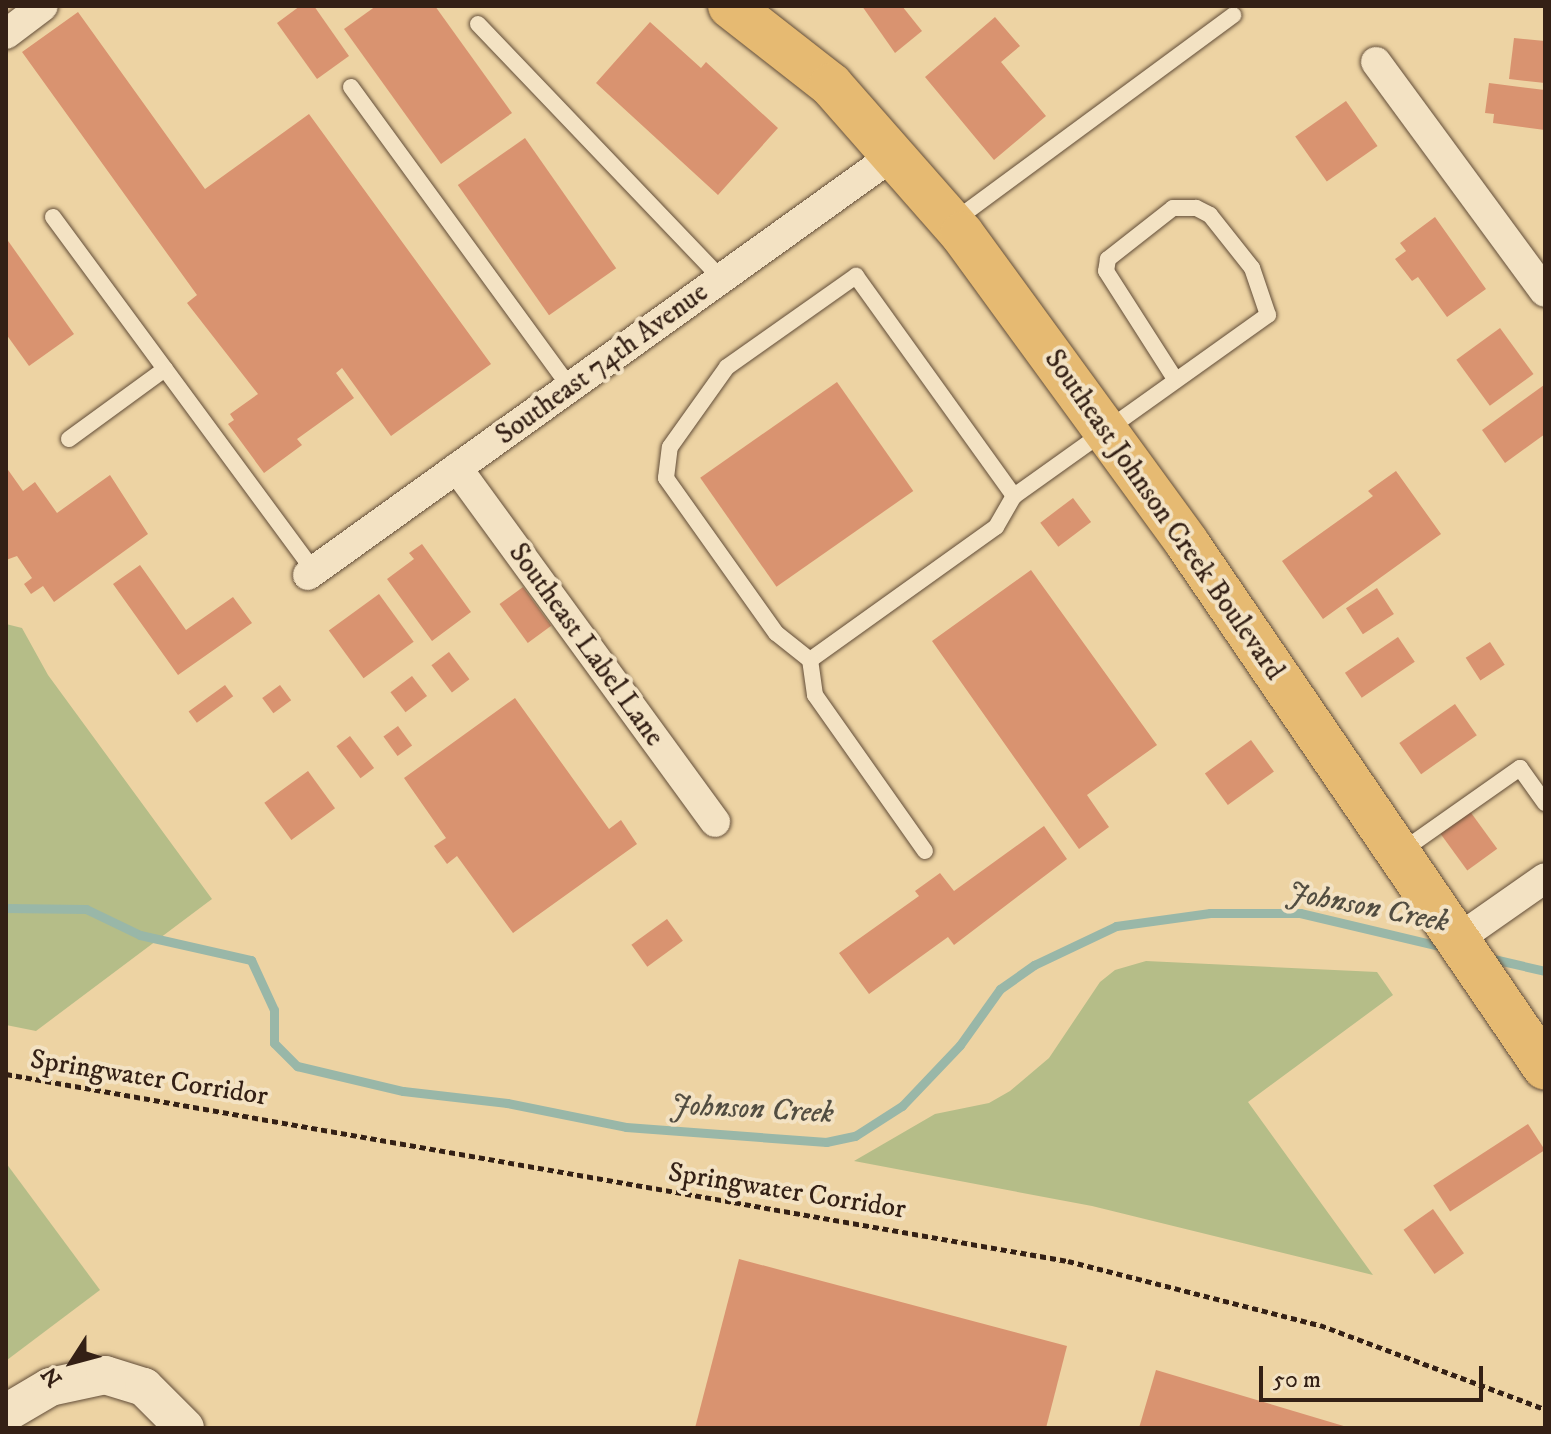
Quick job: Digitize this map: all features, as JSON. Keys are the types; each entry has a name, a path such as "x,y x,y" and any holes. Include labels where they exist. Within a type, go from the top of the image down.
{"main road":[{"name":"Southeast Johnson Creek Boulevard","path":"737,7 831,85 952,222 1106,429 1545,1068"}],"street":[{"path":"6,34 43,6"},
{"path":"1376,62 1545,292"},
{"name":"Southeast 74th Avenue","path":"311,573 895,154"},
{"name":"Southeast Label Lane","path":"457,468 715,822"},
{"path":"1458,939 1545,878"},
{"path":"6,1413 78,1377 124,1378 144,1387 185,1428"}],"lane":[{"path":"952,222 1233,15"},
{"path":"478,24 721,278"},
{"path":"351,87 570,387"},
{"path":"810,660 996,527 1014,496 1268,315 1252,268 1210,215 1196,208 1173,208 1108,259 1106,271 1175,379"},
{"path":"53,217 311,573"},
{"path":"925,851 815,695 810,660 776,633 666,478 670,447 727,367 856,276 1014,496"},
{"path":"69,439 165,369"},
{"path":"1407,864 1520,768 1545,803"}],"path":[{"name":"Springwater Corridor","path":"6,1074 1068,1261 1320,1325 1545,1409"}],"green space":[{"path":"6,624 22,628 48,675 212,899 36,1031 6,1025"},
{"path":"1146,961 1377,972 1393,995 1248,1102 1373,1275 1092,1206 854,1161 935,1114 989,1103 1010,1091 1049,1058 1100,982 1115,970"},
{"path":"6,1163 100,1290 7,1360 6,1359"}],"building":[{"path":"300,6 314,6 349,56 317,79 277,23"},
{"path":"376,6 435,6 512,113 441,164 344,29"},
{"path":"862,6 902,6 922,31 895,53"},
{"path":"78,12 205,189 309,114 491,364 391,436 342,368 336,373 354,398 297,439 302,445 264,473 228,424 234,420 230,414 258,394 187,303 197,295 22,52"},
{"path":"995,17 1020,46 1001,62 1046,116 994,160 925,77"},
{"path":"650,22 701,68 706,62 778,128 718,195 596,83"},
{"path":"1514,38 1545,41 1545,83 1509,79"},
{"path":"1489,83 1545,90 1545,130 1493,123 1494,114 1485,113"},
{"path":"1346,101 1378,146 1327,182 1295,137"},
{"path":"525,138 616,268 549,315 458,185"},
{"path":"1435,217 1486,289 1447,317 1418,277 1412,281 1395,259 1406,251 1400,243"},
{"path":"6,238 74,334 29,366 6,334"},
{"path":"1500,328 1534,374 1490,406 1456,360"},
{"path":"837,382 913,491 776,587 700,478"},
{"path":"1544,385 1545,434 1505,463 1482,430"},
{"path":"6,467 23,491 35,482 57,513 110,475 148,534 54,602 43,586 31,594 24,584 32,578 17,556 6,560"},
{"path":"1396,471 1441,534 1323,619 1282,561 1373,496 1368,491"},
{"path":"1073,498 1091,522 1058,547 1040,523"},
{"path":"422,544 471,612 432,641 387,579 414,559 409,553"},
{"path":"140,565 186,630 233,597 252,623 178,675 113,584"},
{"path":"1031,570 1157,745 1087,795 1109,827 1079,849 932,641"},
{"path":"523,587 551,626 528,643 500,604"},
{"path":"1377,588 1394,614 1363,634 1346,608"},
{"path":"379,594 414,642 364,678 329,630"},
{"path":"1398,637 1415,662 1362,698 1345,673"},
{"path":"1490,642 1505,665 1480,680 1466,658"},
{"path":"449,652 469,679 452,692 431,665"},
{"path":"412,676 427,696 405,712 390,692"},
{"path":"225,685 233,696 197,723 189,711"},
{"path":"280,685 291,700 273,713 262,698"},
{"path":"515,698 609,829 621,820 637,844 513,933 457,856 447,864 434,846 446,838 404,778"},
{"path":"1455,704 1477,735 1421,774 1399,743"},
{"path":"398,726 412,745 398,756 383,737"},
{"path":"350,736 374,768 360,778 336,746"},
{"path":"1251,740 1274,772 1228,805 1205,774"},
{"path":"308,771 335,808 291,840 264,803"},
{"path":"1469,810 1497,849 1467,871 1439,832"},
{"path":"1044,826 1067,859 954,945 948,937 869,994 839,953 919,896 915,891 940,873 954,891"},
{"path":"667,919 683,941 647,967 631,945"},
{"path":"1528,1124 1545,1150 1450,1212 1433,1186"},
{"path":"1433,1209 1464,1253 1434,1274 1404,1230"},
{"path":"739,1259 1067,1346 1046,1428 695,1428"},
{"path":"1156,1370 1347,1427 1139,1428"}],"waterway":[{"name":"Johnson Creek","path":"6,908 86,909 140,935 251,960 274,1010 274,1043 297,1066 403,1091 507,1103 626,1127 826,1142 855,1136 902,1106 960,1045 1000,989 1034,965 1116,926 1210,913 1300,913 1444,947"},
{"name":"Johnson Creek","path":"1489,958 1545,971"}]}
